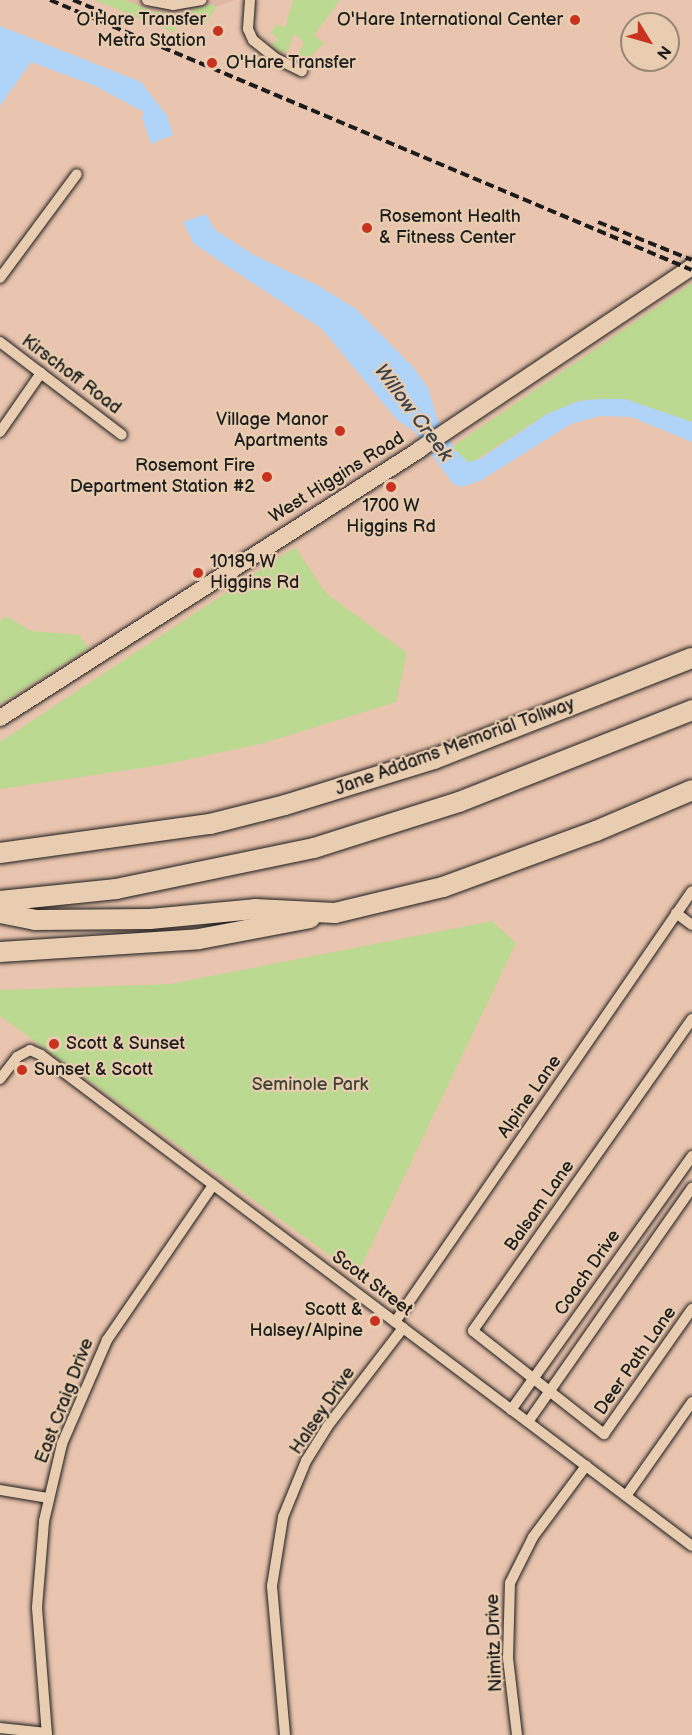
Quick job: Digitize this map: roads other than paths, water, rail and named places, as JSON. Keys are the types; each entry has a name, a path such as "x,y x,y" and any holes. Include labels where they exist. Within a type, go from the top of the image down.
{"highway":[{"name":"Jane Addams Memorial Tollway","path":"0,853 210,824 285,806 434,759 692,658"},
{"path":"0,902 116,889 314,848 450,805 692,710"},
{"path":"0,952 199,939 335,913 443,887 596,831 692,790"},
{"path":"0,913 35,920 150,919 255,909 335,913"}],"main road":[{"name":"West Higgins Road","path":"0,718 420,449 692,267"}],"street":[{"path":"147,0 173,5 202,0"},
{"path":"250,0 248,29 253,40 275,58 302,70"},
{"path":"0,278 77,174"},
{"name":"Kirschoff Road","path":"0,342 122,435"},
{"path":"0,432 41,373"},
{"name":"Alpine Lane","path":"399,1325 692,891"},
{"path":"676,913 692,925"},
{"name":"Balsam Lane","path":"549,1394 473,1331 692,1018"},
{"name":"Scott Street","path":"0,1078 17,1057 30,1050 41,1055 692,1546"},
{"name":"Coach Drive","path":"511,1410 692,1156"},
{"name":"East Craig Drive","path":"47,1734 37,1607 48,1498 62,1444 107,1340 213,1185"},
{"name":"Coach Drive","path":"528,1422 692,1188"},
{"name":"Deer Path Lane","path":"549,1394 604,1434 692,1310"},
{"name":"Halsey Drive","path":"285,1735 272,1586 283,1517 306,1461 327,1427 399,1325"},
{"path":"626,1496 692,1402"},
{"name":"Nimitz Drive","path":"517,1735 508,1658 510,1583 533,1537 586,1466"},
{"path":"0,1490 48,1498"},
{"path":"0,1728 47,1734"}],"water":[{"path":"0,26 141,82 167,116 173,135 151,144 142,118 144,112 95,86 31,62 0,106"},
{"name":"Willow Creek","path":"206,214 215,230 254,255 317,285 356,309 413,367 428,388 437,418 455,450 468,462 480,459 547,414 579,401 598,399 625,399 692,422 692,442 631,417 600,416 571,424 480,481 461,487 453,484 415,432 397,420 322,329 194,244 183,222"}],"railway":[{"path":"50,0 692,270"},
{"path":"73,0 126,22"},
{"path":"598,222 692,260"}],"place":[{"name":"O'Hare International Center","path":"575,20"},
{"name":"O'Hare Transfer Metra Station","path":"218,31"},
{"name":"O'Hare Transfer","path":"212,63"},
{"name":"Rosemont Health & Fitness Center","path":"367,228"},
{"name":"Village Manor Apartments","path":"340,431"},
{"name":"Rosemont Fire Department Station #2","path":"267,477"},
{"name":"1700 W Higgins Rd","path":"391,487"},
{"name":"10189 W Higgins Rd","path":"198,573"},
{"name":"Scott & Sunset","path":"54,1044"},
{"name":"Sunset & Scott","path":"22,1070"},
{"name":"Scott & Halsey/Alpine","path":"375,1321"}],"park label":[{"name":"Seminole Park","path":"310,1085"}]}
